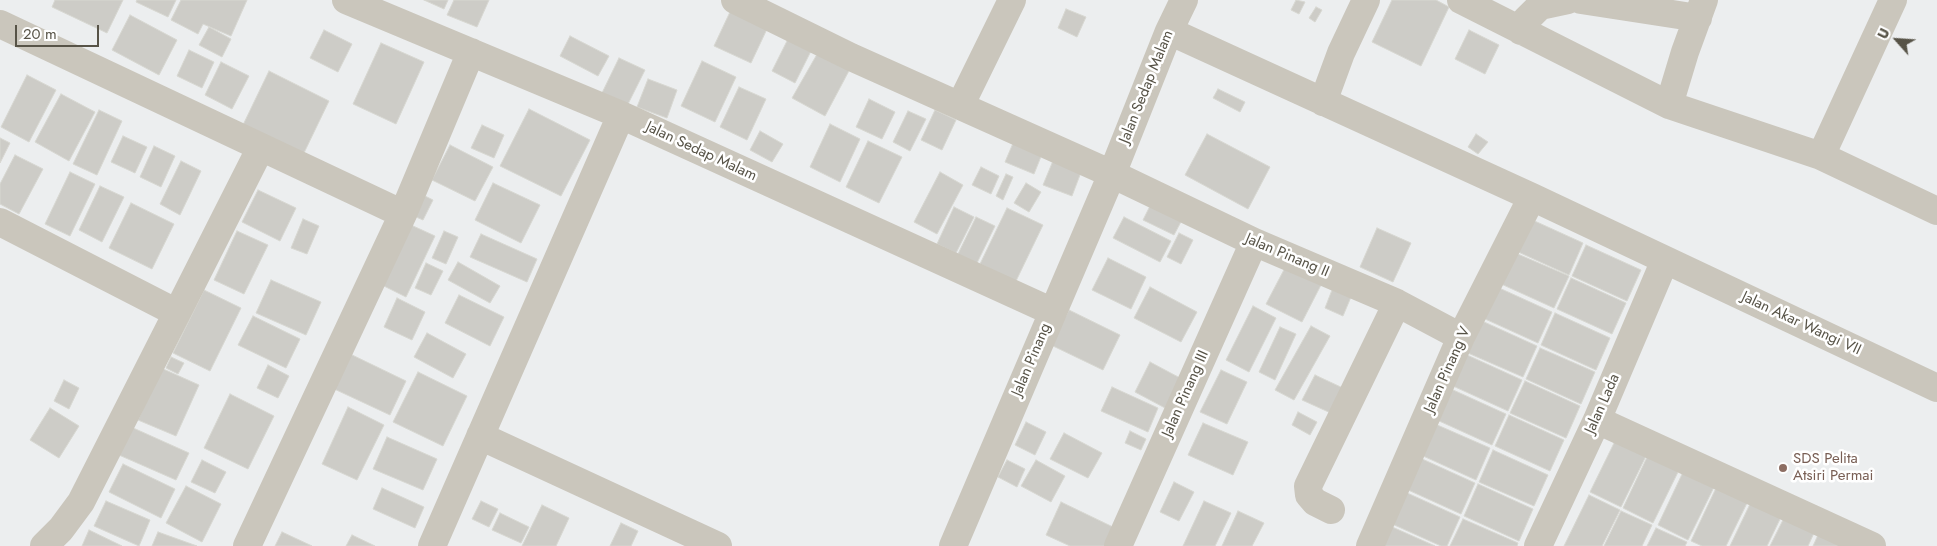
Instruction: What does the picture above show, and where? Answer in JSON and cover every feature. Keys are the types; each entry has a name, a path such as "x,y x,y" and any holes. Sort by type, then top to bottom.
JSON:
{"street":[{"name":"Jalan Sedap Malam","path":"346,0 621,115 1053,312"},
{"name":"Jalan Pinang II","path":"734,0 851,57 1112,174 1254,242 1397,303 1462,336"},
{"path":"960,106 1012,0"},
{"name":"Jalan Sedap Malam","path":"1112,174 1169,31 1184,0"},
{"path":"1323,102 1341,53 1366,0"},
{"path":"1461,0 1669,105 1821,156 1937,210"},
{"path":"1521,31 1526,20 1540,6 1568,0"},
{"path":"1581,0 1701,9 1669,105"},
{"path":"1821,156 1893,0"},
{"path":"0,24 403,214"},
{"name":"Jalan Akar Wangi VII","path":"1169,31 1532,197 1937,388"},
{"path":"246,546 403,214 471,52"},
{"path":"432,546 621,115"},
{"path":"44,546 61,529 81,502 261,147"},
{"name":"Jalan Pinang","path":"953,546 1112,174"},
{"name":"Jalan Pinang V","path":"1370,546 1462,336 1532,197"},
{"path":"0,222 177,313"},
{"name":"Jalan Pinang III","path":"1118,546 1254,242"},
{"name":"Jalan Lada","path":"1538,546 1597,420 1665,260"},
{"path":"1331,510 1315,502 1309,495 1308,486 1397,303"},
{"path":"1597,420 1872,546"},
{"path":"480,436 718,546"}],"building":[{"path":"55,0 123,0 107,33 52,7"},
{"path":"137,0 176,0 168,17 136,2"},
{"path":"181,0 247,0 231,36 203,24 198,34 171,20"},
{"path":"424,0 448,0 444,9"},
{"path":"454,0 489,0 477,27 447,15"},
{"path":"1296,0 1305,2 1299,14 1291,10"},
{"path":"1392,0 1436,0 1449,7 1421,66 1372,42"},
{"path":"1316,7 1322,10 1315,22 1309,18"},
{"path":"1066,9 1086,17 1077,37 1058,28"},
{"path":"730,12 767,29 751,63 714,46"},
{"path":"130,15 177,40 159,75 112,50"},
{"path":"209,27 231,39 222,57 199,45"},
{"path":"324,30 352,44 338,72 310,58"},
{"path":"1469,30 1499,45 1485,74 1455,59"},
{"path":"570,36 609,56 598,76 560,56"},
{"path":"789,37 812,49 795,83 772,71"},
{"path":"381,43 424,62 396,124 353,104"},
{"path":"820,49 851,67 825,116 792,98"},
{"path":"189,50 214,62 202,88 177,76"},
{"path":"619,58 645,70 626,108 601,95"},
{"path":"702,61 736,77 715,122 681,106"},
{"path":"221,62 249,76 232,109 205,95"},
{"path":"269,71 329,101 302,157 242,127"},
{"path":"27,75 56,90 29,142 1,127"},
{"path":"648,79 677,90 667,118 637,107"},
{"path":"739,87 766,99 747,140 720,127"},
{"path":"1218,89 1245,102 1240,112 1213,98"},
{"path":"61,94 95,112 69,161 35,142"},
{"path":"869,99 895,112 882,139 856,127"},
{"path":"529,109 590,140 561,196 500,166"},
{"path":"99,110 122,121 97,175 73,164"},
{"path":"935,110 956,120 942,150 921,140"},
{"path":"908,111 926,119 910,151 893,142"},
{"path":"830,124 860,139 840,182 810,167"},
{"path":"482,125 504,135 494,158 471,148"},
{"path":"760,131 783,144 772,162 750,150"},
{"path":"1207,134 1270,167 1248,209 1185,175"},
{"path":"1476,134 1488,142 1478,154 1468,147"},
{"path":"123,136 147,147 135,173 111,162"},
{"path":"0,138 10,143 0,163"},
{"path":"868,141 902,157 879,203 846,187"},
{"path":"1014,141 1042,154 1034,174 1005,162"},
{"path":"450,145 493,167 475,201 432,180"},
{"path":"154,146 175,156 161,187 140,177"},
{"path":"15,155 43,169 19,214 0,204 0,184"},
{"path":"1055,156 1083,167 1072,196 1043,185"},
{"path":"181,161 201,171 180,215 160,204"},
{"path":"981,167 999,176 991,194 972,185"},
{"path":"70,172 95,184 70,236 45,224"},
{"path":"940,172 963,185 937,234 914,222"},
{"path":"1006,174 1013,177 1003,200 996,196"},
{"path":"493,183 540,205 521,243 475,220"},
{"path":"1026,183 1041,192 1029,212 1014,203"},
{"path":"100,186 124,197 102,242 79,230"},
{"path":"258,190 296,208 280,241 242,222"},
{"path":"417,192 433,200 423,220 407,213"},
{"path":"1153,200 1184,216 1174,235 1143,220"},
{"path":"131,203 174,224 152,269 109,248"},
{"path":"954,207 974,217 956,253 937,244"},
{"path":"1007,208 1043,225 1016,281 980,264"},
{"path":"976,217 995,226 976,265 957,256"},
{"path":"1124,217 1171,241 1160,262 1113,238"},
{"path":"1528,218 1583,243 1569,275 1514,250"},
{"path":"303,219 319,226 307,254 291,248"},
{"path":"411,225 435,236 406,297 382,285"},
{"path":"1377,228 1411,243 1393,282 1360,267"},
{"path":"237,231 268,245 244,294 214,280"},
{"path":"444,231 458,237 446,264 432,258"},
{"path":"1179,233 1193,240 1181,264 1167,257"},
{"path":"481,234 537,259 527,282 470,257"},
{"path":"1586,245 1641,270 1627,301 1572,276"},
{"path":"1513,252 1569,276 1554,308 1499,283"},
{"path":"1108,258 1146,277 1131,309 1092,290"},
{"path":"458,262 500,286 490,303 448,280"},
{"path":"426,263 443,271 431,295 415,288"},
{"path":"1287,264 1322,283 1302,322 1266,304"},
{"path":"1571,278 1626,303 1612,334 1557,309"},
{"path":"271,280 321,302 306,335 256,313"},
{"path":"1150,287 1197,312 1181,342 1134,318"},
{"path":"1497,287 1552,312 1538,343 1483,318"},
{"path":"204,290 241,308 210,371 173,353"},
{"path":"1332,290 1351,297 1343,316 1325,308"},
{"path":"459,295 504,317 490,346 445,323"},
{"path":"397,298 425,312 412,340 384,327"},
{"path":"1253,306 1276,318 1249,372 1226,360"},
{"path":"1069,310 1120,335 1103,370 1051,345"},
{"path":"1555,313 1610,338 1596,370 1541,345"},
{"path":"253,316 300,339 286,368 238,345"},
{"path":"1482,321 1537,346 1523,377 1468,353"},
{"path":"1311,326 1330,336 1294,400 1275,390"},
{"path":"1280,327 1296,334 1275,380 1259,372"},
{"path":"427,333 466,354 453,378 414,357"},
{"path":"1540,348 1595,372 1581,404 1526,379"},
{"path":"346,352 406,381 390,415 330,387"},
{"path":"1467,355 1522,380 1508,411 1453,386"},
{"path":"171,357 184,363 178,374 166,368"},
{"path":"1150,362 1182,379 1167,409 1135,392"},
{"path":"268,365 289,376 278,398 257,388"},
{"path":"161,368 199,385 176,436 138,420"},
{"path":"1221,370 1247,382 1227,424 1200,412"},
{"path":"418,372 467,396 443,446 393,422"},
{"path":"1315,375 1345,389 1333,414 1302,400"},
{"path":"64,380 79,388 69,409 54,401"},
{"path":"1525,381 1580,406 1566,438 1510,413"},
{"path":"1112,387 1158,408 1148,432 1101,411"},
{"path":"1451,389 1506,414 1492,445 1437,420"},
{"path":"230,394 274,416 248,469 204,448"},
{"path":"348,407 384,425 357,480 322,464"},
{"path":"50,408 79,426 59,458 30,440"},
{"path":"1298,412 1317,422 1310,435 1292,425"},
{"path":"1509,415 1564,440 1550,471 1495,446"},
{"path":"1026,422 1046,432 1035,455 1015,445"},
{"path":"1203,423 1248,442 1233,475 1188,455"},
{"path":"1435,424 1490,448 1476,480 1421,455"},
{"path":"131,427 189,453 176,480 119,455"},
{"path":"1130,431 1146,439 1141,450 1125,443"},
{"path":"1064,433 1102,453 1088,478 1050,459"},
{"path":"387,437 437,459 423,490 373,469"},
{"path":"1617,437 1648,452 1621,507 1590,492"},
{"path":"1493,450 1548,475 1534,506 1479,482"},
{"path":"1649,453 1680,468 1653,523 1623,508"},
{"path":"1420,458 1475,483 1461,514 1406,489"},
{"path":"202,460 226,472 215,493 191,482"},
{"path":"1007,460 1025,469 1017,487 998,477"},
{"path":"1036,460 1065,476 1051,502 1021,486"},
{"path":"123,464 175,489 161,518 109,492"},
{"path":"1684,470 1715,485 1688,540 1658,525"},
{"path":"1174,482 1194,492 1179,521 1160,512"},
{"path":"1478,484 1533,509 1519,541 1464,516"},
{"path":"186,486 221,504 202,542 166,523"},
{"path":"1717,486 1748,501 1726,546 1702,546 1691,541"},
{"path":"382,488 424,507 415,528 373,509"},
{"path":"1405,492 1460,517 1447,546 1441,546 1390,523"},
{"path":"1589,495 1620,510 1602,546 1564,546"},
{"path":"106,501 150,520 139,546 94,526"},
{"path":"481,501 498,509 489,527 472,519"},
{"path":"1204,501 1231,513 1215,546 1183,546"},
{"path":"1061,502 1115,528 1106,546 1070,546 1046,535"},
{"path":"1751,502 1781,517 1767,546 1730,546"},
{"path":"542,505 569,518 556,546 522,546"},
{"path":"1238,511 1264,523 1252,546 1222,546"},
{"path":"1621,511 1652,525 1642,546 1604,546"},
{"path":"500,513 529,527 521,543 492,530"},
{"path":"1784,518 1814,533 1808,546 1770,546"},
{"path":"1463,519 1518,543 1517,546 1450,546"},
{"path":"621,523 638,531 631,546 610,546"},
{"path":"1390,526 1435,546 1381,546"},
{"path":"1656,528 1687,542 1685,546 1647,546"},
{"path":"89,530 122,546 82,546"},
{"path":"158,532 197,546 152,546"},
{"path":"282,532 312,546 275,546"},
{"path":"352,535 375,546 346,546"},
{"path":"1818,535 1841,546 1813,546"}],"place":[{"name":"SDS Pelita Atsiri Permai","path":"1783,468"}]}
